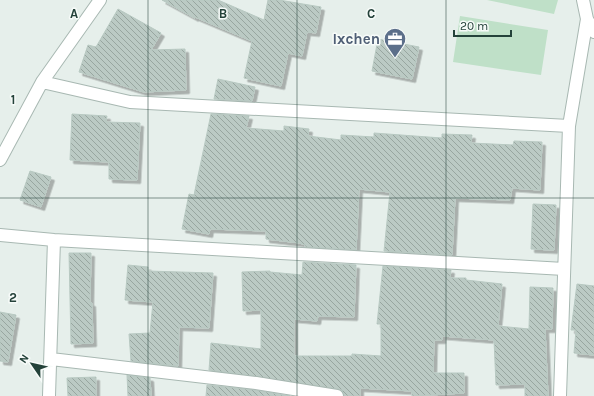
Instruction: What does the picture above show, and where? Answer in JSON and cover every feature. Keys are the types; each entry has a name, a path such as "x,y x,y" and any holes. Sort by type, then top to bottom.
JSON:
{"street":[{"path":"0,160 42,82 100,0"},
{"path":"583,0 587,19 594,32"},
{"path":"560,396 569,126 587,19"},
{"path":"42,82 130,102 569,126"},
{"path":"0,235 54,240 564,269"},
{"path":"49,396 52,359 54,240"},
{"path":"52,359 256,383 337,396"}],"green space":[{"path":"487,0 558,0 554,14"},
{"path":"460,16 548,30 541,75 453,62"}],"building":[{"path":"162,0 218,0 264,20 268,0 279,0 321,7 316,33 307,32 302,56 288,53 281,86 244,78 252,41 195,18"},
{"path":"118,9 161,33 151,50 185,49 186,90 144,92 79,72 88,45 96,47"},
{"name":"Ixchen","path":"378,39 419,47 412,79 372,71"},
{"path":"218,79 255,87 252,101 214,99"},
{"path":"72,114 107,116 106,122 140,123 137,180 109,179 109,162 70,160"},
{"path":"211,114 249,116 246,128 284,131 284,126 309,129 308,136 341,140 341,135 374,137 374,133 442,138 442,134 472,135 471,143 513,145 514,141 542,142 540,190 512,188 510,200 455,198 452,255 384,251 390,192 359,189 356,250 305,247 305,245 300,243 266,239 266,231 210,229 209,234 182,229 189,194 194,195"},
{"path":"30,171 51,177 41,207 20,200"},
{"path":"533,204 556,205 554,250 531,249"},
{"path":"69,253 91,253 90,303 92,303 93,343 71,344"},
{"path":"303,262 356,265 354,317 318,316 317,321 294,319 294,356 352,356 352,354 381,356 381,324 377,324 383,266 451,270 450,278 466,278 466,280 502,284 498,326 529,329 530,287 553,288 552,329 545,329 548,396 525,396 525,384 496,385 494,340 442,336 442,340 434,340 433,373 464,373 464,393 412,396 412,391 360,388 360,396 344,396 342,390 338,389 209,370 211,343 261,349 261,310 243,311 242,272 270,271 302,275"},
{"path":"128,265 148,267 148,271 213,273 209,328 179,327 178,366 131,361 129,334 150,333 153,302 125,300"},
{"path":"577,284 594,286 594,355 574,353 576,330 571,330"},
{"path":"0,312 16,315 8,362 0,361"},
{"path":"127,375 150,378 151,396 128,396"},
{"path":"96,377 96,396 68,396 67,378"},
{"path":"207,385 255,390 290,396 206,396"}],"place":[{"name":"Ixchen","path":"395,58"}]}
